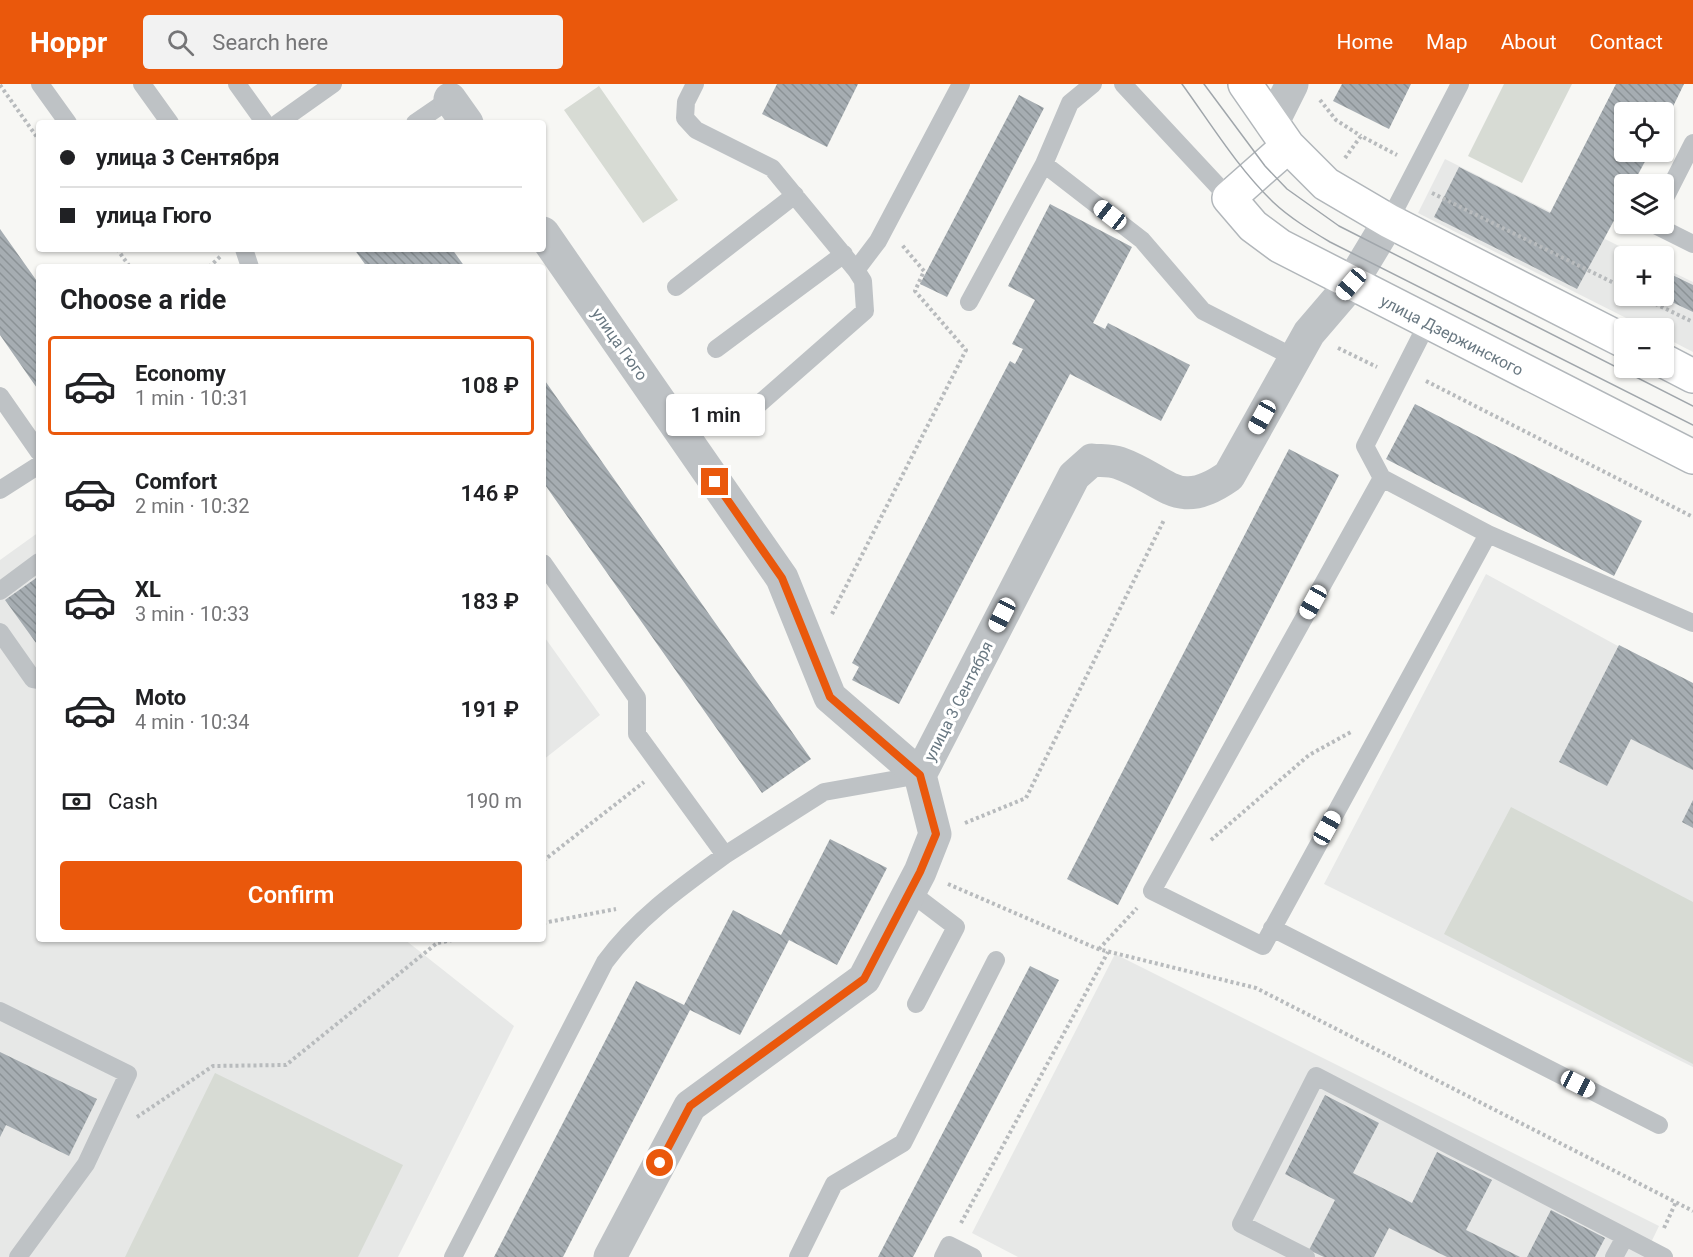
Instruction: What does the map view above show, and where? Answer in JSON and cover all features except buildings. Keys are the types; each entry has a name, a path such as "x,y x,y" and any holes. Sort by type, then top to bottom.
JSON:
{"main road":[{"path":"1245,84 1280,135 1326,184 1389,220 1614,336"},
{"path":"1229,198 1280,135"},
{"name":"улица Дзержинского","path":"1229,198 1253,226 1280,246 1693,457"},
{"path":"1674,366 1693,376"}],"street":[{"path":"1280,135 1303,88"},
{"path":"1178,493 1208,491 1229,476 1302,346 1351,284 1389,220"},
{"name":"улица Гюго","path":"546,237 782,578 830,697 920,775"},
{"name":"улица 3 Сентября","path":"936,834 920,775 1074,476 1092,459 1118,463 1178,493"},
{"path":"610,1257 690,1106 864,979 915,882 936,834"}],"lane":[{"path":"40,84 66,120"},
{"path":"142,84 168,120"},
{"path":"237,84 263,120"},
{"path":"282,120 333,84"},
{"path":"695,84 686,102 685,118 696,130 772,168 844,254 863,281 865,311 759,404"},
{"path":"856,270 878,241 961,84"},
{"path":"969,302 1044,164 1070,104 1093,84"},
{"path":"1123,84 1229,198"},
{"path":"1389,220 1460,84"},
{"path":"421,120 456,102"},
{"path":"1674,180 1693,143"},
{"path":"1044,164 1142,240 1203,311 1302,346"},
{"path":"676,287 795,195"},
{"path":"1673,234 1693,244"},
{"path":"716,349 844,254"},
{"path":"1428,322 1365,446 1382,478 1488,534 1693,623"},
{"path":"0,396 36,448"},
{"path":"0,490 36,467"},
{"path":"1382,478 1152,891 1263,946 1488,534"},
{"path":"0,591 36,564"},
{"path":"546,567 637,698 637,734 725,855"},
{"path":"0,632 33,679 36,680"},
{"path":"453,1257 605,962 622,939 664,900 725,855 824,792 920,775"},
{"path":"915,882 956,927 916,1004"},
{"path":"1272,928 1659,1125"},
{"path":"798,1257 834,1184 903,1143 996,960"},
{"path":"0,1011 128,1074 86,1164 18,1257"},
{"path":"1306,1257 1241,1224 1316,1076 1664,1257"},
{"path":"1614,1257 1625,1237"},
{"path":"946,1251 973,1257"}],"path":[{"path":"0,85 36,136"},
{"path":"1303,88 1336,120 1361,136"},
{"path":"1410,182 1614,283"},
{"path":"812,652 966,350 915,291 924,271"},
{"path":"1660,306 1693,322"},
{"path":"1302,346 1379,368 1403,369 1693,517"},
{"path":"936,834 1026,798 1178,493"},
{"path":"1205,846 1309,755 1394,708"},
{"path":"546,859 663,768"},
{"path":"915,882 1098,949 1256,988 1693,1211"},
{"path":"1098,949 1152,891"},
{"path":"546,922 664,900"},
{"path":"134,1119 213,1066 286,1065 437,943 442,942"},
{"path":"946,1251 1108,952"}],"shaded area":[{"path":"1504,84 1572,84 1522,183 1468,156"},
{"path":"599,86 678,200 643,223 564,110"},
{"path":"1445,159 1619,246 1614,246 1614,306 1674,306 1674,273 1693,282 1693,352 1674,342 1674,318 1626,318 1418,213"},
{"path":"36,534 36,942 408,942 514,1026 398,1257 0,1257 0,560"},
{"path":"1486,574 1693,687 1693,1067 1324,884"},
{"path":"546,639 600,715 546,758"},
{"path":"1511,807 1693,902 1693,1064 1444,934"},
{"path":"1115,954 1659,1226 1644,1257 1018,1257 972,1233"},
{"path":"215,1073 403,1165 358,1257 125,1257"}],"tram line":[{"path":"1182,84 1225,145 1260,189 1300,224 1330,242 1693,425"},
{"path":"1204,84 1265,166 1287,189 1339,226 1693,406"}],"route":[{"path":"660,1163 690,1106 864,979 920,872 936,834 920,775 830,697 782,578 715,482"}]}
